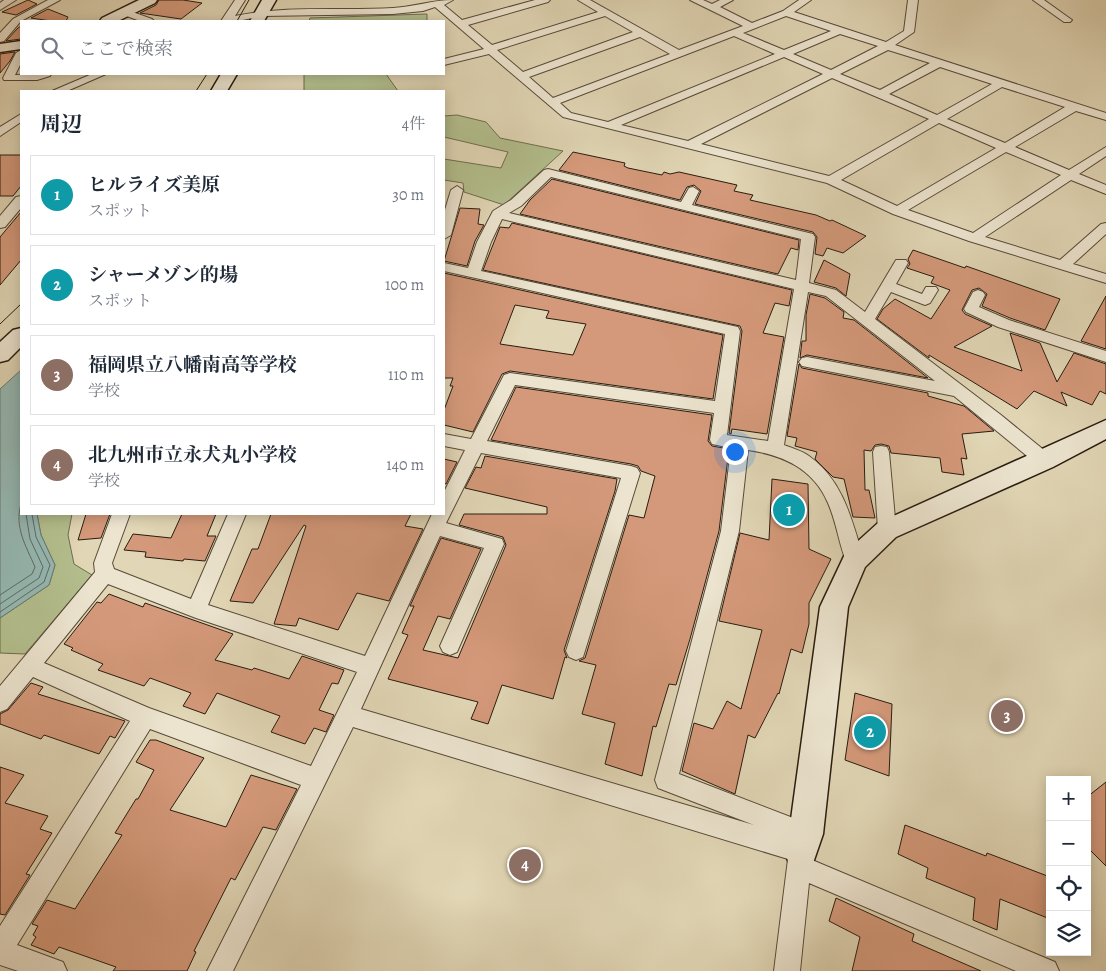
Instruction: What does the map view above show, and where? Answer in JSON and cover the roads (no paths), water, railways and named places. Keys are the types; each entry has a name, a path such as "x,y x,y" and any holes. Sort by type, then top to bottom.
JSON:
{"street":[{"path":"0,7 11,0"},
{"path":"0,39 16,21 55,0"},
{"path":"110,20 150,0"},
{"path":"228,20 240,0"},
{"path":"260,17 269,0"},
{"path":"358,11 363,0"},
{"path":"235,20 358,11 393,12 423,8 449,0"},
{"path":"462,24 545,0"},
{"path":"583,0 678,54"},
{"path":"695,0 751,26"},
{"path":"712,7 728,0"},
{"path":"552,102 786,13 806,0"},
{"path":"690,145 887,46 909,32 913,0"},
{"path":"1038,0 1067,20"},
{"path":"436,3 567,115 831,180 898,211 974,238 1106,279"},
{"path":"127,13 146,20"},
{"path":"445,62 491,50 606,13"},
{"path":"786,13 1106,117"},
{"path":"0,19 16,21"},
{"path":"610,125 839,31"},
{"path":"522,76 642,33"},
{"path":"735,33 1106,190"},
{"path":"0,48 20,45"},
{"path":"20,55 8,78 43,75"},
{"path":"880,94 939,63"},
{"path":"61,90 98,75"},
{"path":"220,90 228,75"},
{"path":"831,180 1001,83"},
{"path":"898,211 1074,107"},
{"path":"0,132 20,118"},
{"path":"974,238 1106,151"},
{"path":"473,274 484,242 498,214 516,203 548,173 808,237 802,286 775,448"},
{"path":"445,232 457,190"},
{"path":"684,207 694,191"},
{"path":"0,223 20,201"},
{"path":"498,214 831,293 960,391 1044,460"},
{"path":"1062,266 1106,227"},
{"path":"867,320 901,263"},
{"path":"445,267 733,331 718,440 775,448 802,460 826,484 836,502 855,560"},
{"path":"888,286 925,300 931,290"},
{"path":"978,295 971,309 994,321 1080,346 1106,357"},
{"path":"0,355 20,336"},
{"path":"808,362 960,391"},
{"path":"445,507 510,379 722,408"},
{"path":"787,971 834,607 855,560 888,530 1044,460 1106,429"},
{"path":"445,440 631,473 576,651"},
{"path":"740,443 730,531 666,780 802,851 1046,971"},
{"path":"881,452 888,530"},
{"path":"105,574 103,563 120,515"},
{"path":"196,610 236,515"},
{"path":"220,971 348,715 438,520 495,544 450,646"},
{"path":"105,574 196,610 370,667"},
{"path":"0,702 105,574"},
{"path":"28,666 145,717 315,779"},
{"path":"348,715 802,851"},
{"path":"54,971 0,950 145,717"}],"water":[{"path":"20,371 20,515 37,515 41,535 55,565 49,585 0,618 0,389"}],"tram line":[{"path":"238,20 249,0"},
{"path":"197,90 206,75"},
{"path":"0,324 20,305"}],"place":[{"name":"ヒルライズ美原","path":"789,510"},
{"name":"福岡県立八幡南高等学校","path":"1007,716"},
{"name":"シャーメゾン的場","path":"870,732"},
{"name":"北九州市立永犬丸小学校","path":"525,865"}]}
